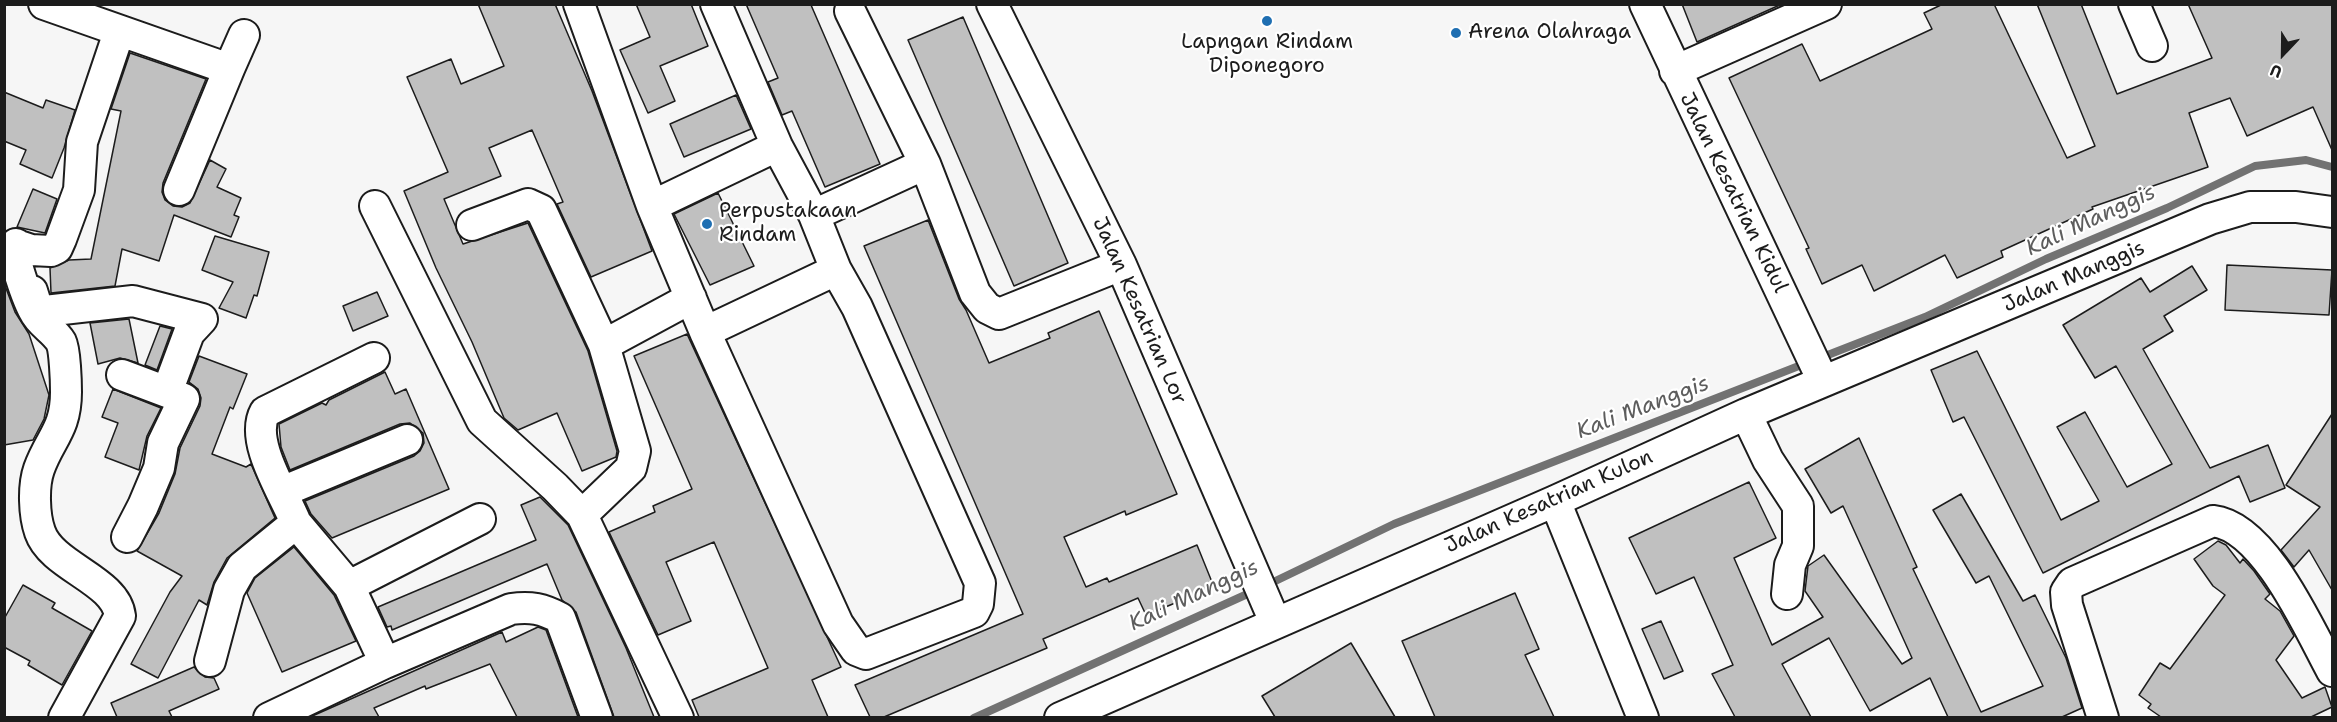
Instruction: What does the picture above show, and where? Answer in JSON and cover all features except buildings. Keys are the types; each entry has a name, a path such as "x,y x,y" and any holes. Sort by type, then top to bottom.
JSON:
{"street":[{"path":"44,4 118,32 148,39 230,69"},
{"path":"579,4 652,206 705,332 838,624 856,650 866,654 974,612 978,604 980,583 857,307 836,270 814,215 777,146 716,4"},
{"name":"Jalan Kesatrian Lor","path":"992,4 1121,265 1275,622"},
{"name":"Jalan Kesatrian Kidul","path":"1645,4 1675,72 1823,381"},
{"path":"1675,72 1784,13 1826,4"},
{"path":"2134,4 2152,46"},
{"path":"850,11 925,164 975,293 987,308 999,314 1121,265"},
{"path":"13,243 44,252 57,248 62,239 79,190 82,142 118,32"},
{"path":"179,190 244,35"},
{"path":"652,206 777,146"},
{"path":"814,215 925,164"},
{"path":"472,225 528,204 541,210 604,345 635,451 631,468 582,515"},
{"path":"375,206 482,421 555,487 582,515 678,717"},
{"name":"Jalan Manggis","path":"1823,381 2210,219 2250,207 2296,207 2332,212"},
{"path":"13,243 38,308 51,312 133,301 202,319 189,333 167,392"},
{"path":"13,243 12,250 33,311 61,343 66,390 64,420 39,469 35,490 40,532 46,543 57,554 99,586 119,607 120,616 64,717"},
{"path":"705,332 836,270"},
{"path":"604,345 691,298"},
{"path":"66,309 77,371"},
{"path":"374,358 265,412 260,421 262,445 296,523 349,586 385,663"},
{"path":"122,375 184,399 164,443 159,468 127,537"},
{"name":"Jalan Kesatrian Kulon","path":"1073,715 1275,622 1555,501 1823,381"},
{"path":"1746,414 1768,460 1798,506 1798,546 1790,565 1787,594"},
{"path":"284,491 407,440"},
{"path":"1555,501 1643,717"},
{"path":"349,586 480,519"},
{"path":"2103,717 2067,605 2066,592 2072,583 2213,520 2224,522 2246,536 2277,573 2332,671"},
{"path":"210,661 229,590 242,567 296,523"},
{"path":"268,717 385,663 511,609 541,608 560,618 597,717"}],"waterway":[{"name":"Kali Manggis","path":"1820,358 1925,317 2046,259 2167,208 2255,166 2306,160 2332,167"},
{"name":"Kali Manggis","path":"1265,586 1394,524 1809,362"},
{"name":"Kali Manggis","path":"974,718 1254,591"}],"place":[{"name":"Lapngan Rindam Diponegoro","path":"1267,21"},
{"name":"Arena Olahraga","path":"1456,33"},
{"name":"Perpustakaan Rindam","path":"707,224"}]}
